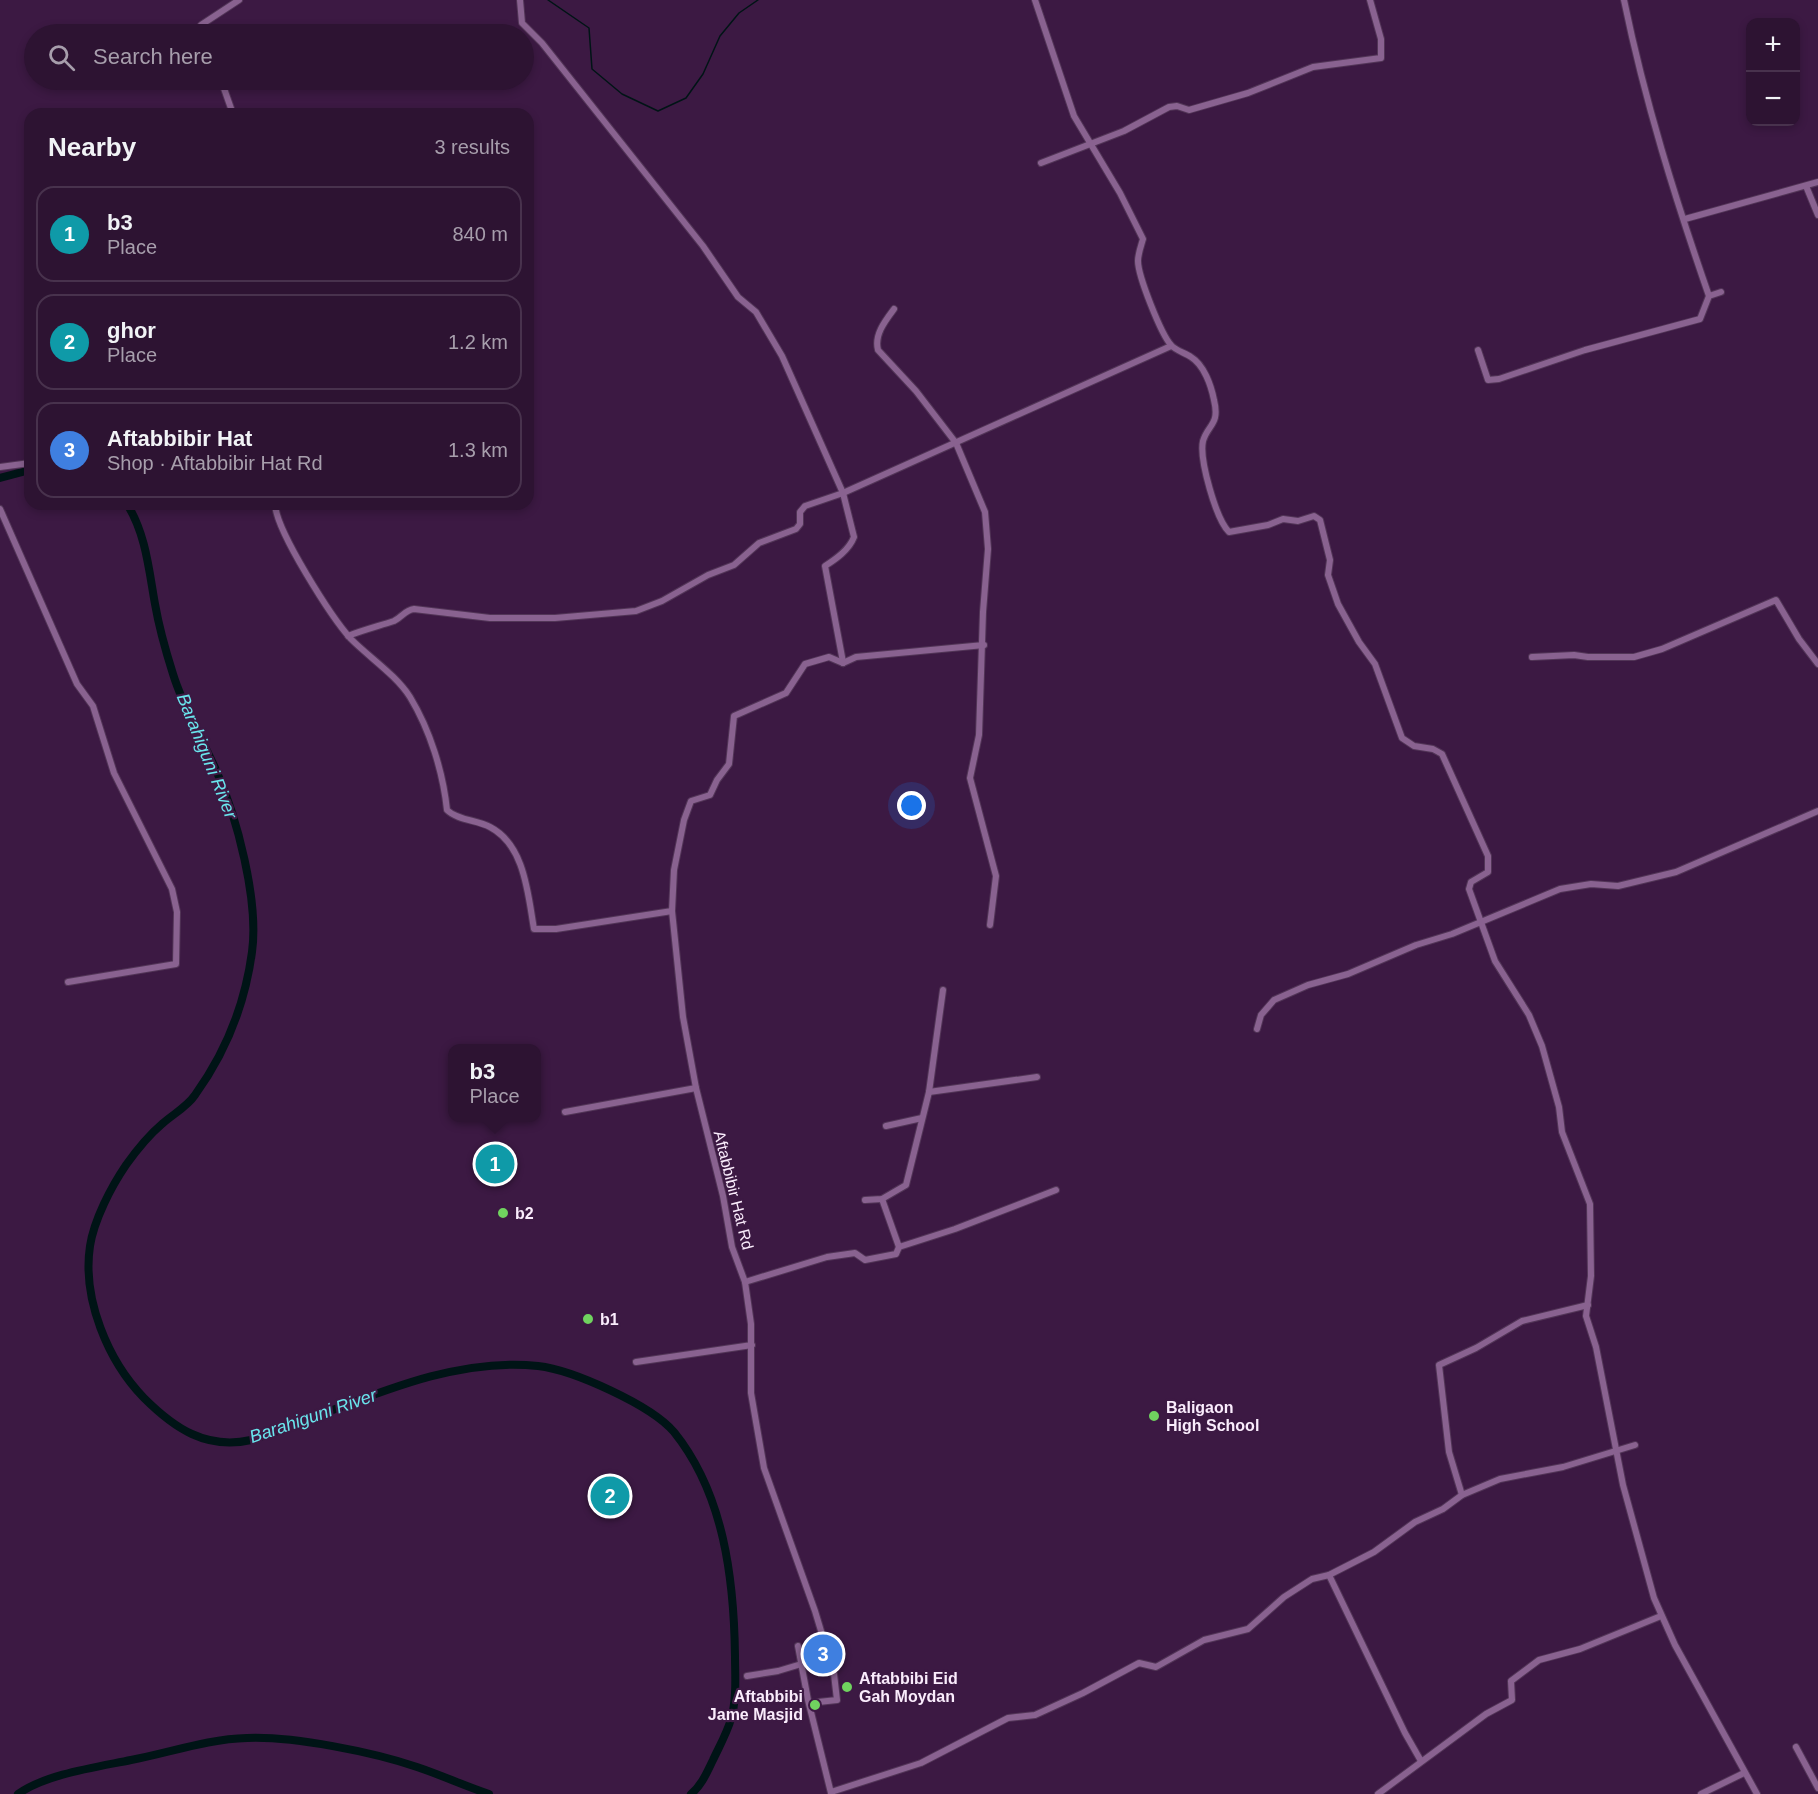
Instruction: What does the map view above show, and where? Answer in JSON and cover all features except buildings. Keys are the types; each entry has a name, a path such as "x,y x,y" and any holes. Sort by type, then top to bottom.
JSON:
{"street":[{"path":"203,24 239,0"},
{"path":"520,0 524,24"},
{"path":"1035,0 1074,116 1088,144 1120,193 1143,239 1137,260 1140,279 1171,346 1194,358 1203,370 1215,401 1216,422 1203,445 1212,500 1226,529 1235,531 1283,519 1298,521 1314,516 1320,520 1330,560 1328,575 1338,604 1359,642 1375,664 1402,738 1414,746 1433,749 1442,754 1488,856 1488,872 1471,882 1469,889 1479,922 1495,961 1529,1015 1542,1046 1559,1107 1562,1132 1590,1204 1591,1258 1586,1316 1596,1347 1623,1485 1661,1616 1757,1794"},
{"path":"1041,163 1124,131 1169,108 1177,106 1189,110 1248,93 1313,67 1381,58 1381,39 1370,0"},
{"path":"1478,350 1488,380 1499,379 1585,350 1700,319 1709,296 1685,219 1671,185 1641,84 1624,0"},
{"path":"534,35 703,246 738,297 756,312 782,356 843,493 854,537 852,544 838,559 825,566 843,663 856,657 984,645"},
{"path":"225,90 231,108"},
{"path":"1685,219 1818,182"},
{"path":"1806,186 1818,215"},
{"path":"1709,296 1721,292"},
{"path":"894,309 885,320 876,342 878,350 916,391 956,442 976,486 987,524 979,735 970,778 996,876 990,925"},
{"path":"348,636 378,624 393,621 406,611 414,609 490,618 555,618 636,611 734,565 750,554 754,545 799,526 800,512 805,506 843,493 1171,346"},
{"path":"0,467 24,464"},
{"path":"0,509 77,684 93,706 114,773 167,875 176,900 176,964 68,982"},
{"path":"276,510 283,531 348,636 401,685 410,697 426,731 445,787 447,810 490,827 507,841 522,867 534,930 556,929 672,911"},
{"path":"1532,657 1574,655 1634,657 1662,649 1776,600 1799,639 1818,664"},
{"name":"Aftabbibir Hat Rd","path":"809,1703 837,1700 834,1674 815,1611 764,1468 752,1393 752,1345 745,1282 732,1247 723,1196 696,1088 683,1017 672,911 674,870 689,804 691,801 710,795 717,780 727,770 734,716 788,691 805,664 829,657 843,663"},
{"path":"1257,1029 1261,1015 1274,1000 1308,985 1347,974 1560,889 1591,884 1618,886 1676,872 1818,811"},
{"path":"865,1200 882,1199 906,1185 928,1092 943,990"},
{"path":"928,1092 1037,1077"},
{"path":"565,1112 696,1088"},
{"path":"886,1126 922,1118"},
{"path":"898,1247 955,1229 1056,1190"},
{"path":"745,1282 827,1257 855,1253 865,1260 896,1254 898,1247 882,1199"},
{"path":"1462,1495 1449,1452 1439,1365 1476,1348 1522,1321 1587,1305"},
{"path":"636,1362 752,1345"},
{"path":"798,1646 831,1793 921,1763 1008,1718 1035,1715 1083,1694 1139,1663 1156,1667 1204,1640 1248,1629 1284,1597 1312,1579 1329,1575 1374,1552 1415,1522 1443,1509 1462,1495 1500,1479 1563,1467 1635,1445"},
{"path":"1329,1575 1405,1733 1422,1761"},
{"path":"1378,1794 1486,1714 1512,1700 1511,1681 1535,1662 1580,1648 1661,1616"},
{"path":"747,1677 828,1656"},
{"path":"1796,1747 1818,1788"},
{"path":"1701,1794 1744,1773"}],"waterway":[{"path":"548,0 589,28 592,69 622,94 658,111 686,98 703,74 720,36 739,13 758,0"},
{"name":"Barahiguni River","path":"0,478 24,472"},
{"name":"Barahiguni River","path":"130,510 143,540 161,630 177,686 216,770 231,811 249,884 253,931 249,971 239,1009 216,1062 192,1099 157,1128 130,1160 109,1193 95,1225 90,1246 90,1287 100,1328 119,1366 155,1409 192,1434 220,1442 251,1440 355,1401 428,1377 465,1369 501,1365 538,1366 571,1374 611,1390 663,1422 674,1432 691,1456 704,1482 723,1538 732,1597 735,1679 733,1711 725,1735 706,1774 691,1794"},
{"name":"Barahiguni River","path":"18,1794 43,1781 72,1772 203,1744 247,1738 309,1742 378,1756 417,1767 489,1794"}],"place":[{"name":"b3","path":"495,1164"},
{"name":"b2","path":"503,1213"},
{"name":"b1","path":"588,1319"},
{"name":"Baligaon High School","path":"1154,1416"},
{"name":"ghor","path":"610,1496"},
{"name":"Aftabbibir Hat","path":"823,1654"},
{"name":"Aftabbibi Eid Gah Moydan","path":"847,1687"},
{"name":"Aftabbibi Jame Masjid","path":"815,1705"}]}
